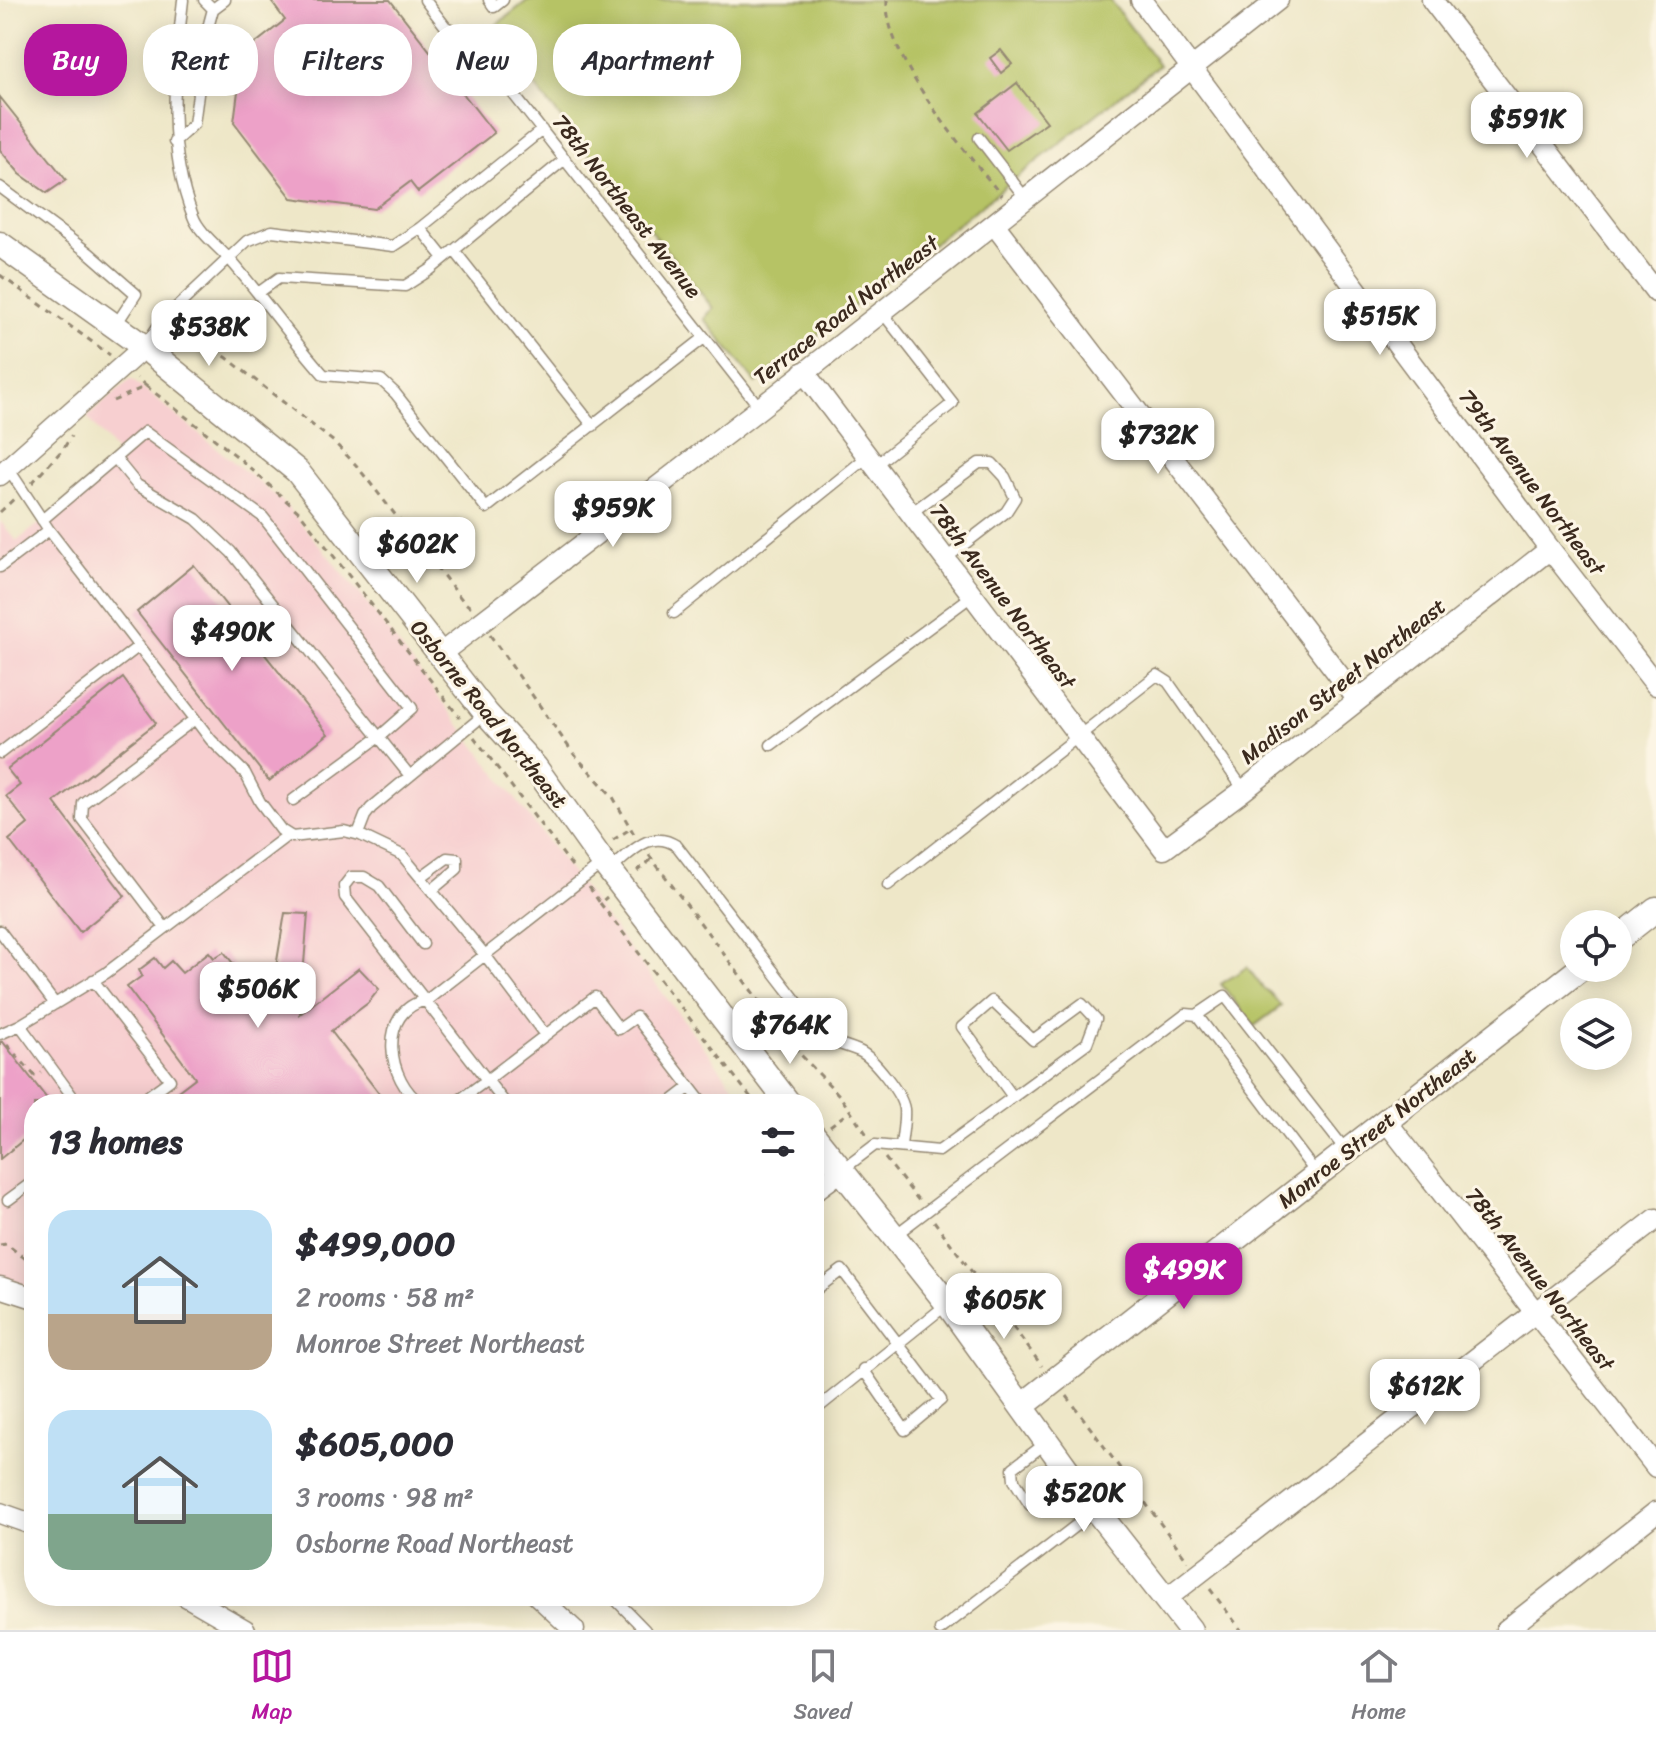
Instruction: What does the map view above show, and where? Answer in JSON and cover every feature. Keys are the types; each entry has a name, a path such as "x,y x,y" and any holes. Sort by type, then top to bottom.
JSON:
{"street":[{"name":"79th Avenue Northeast","path":"1141,0 1550,549 1656,685"},
{"name":"Terrace Road Northeast","path":"440,654 760,408 1278,0"},
{"path":"1432,0 1656,292"},
{"path":"994,224 1358,700"},
{"name":"Osborne Road Northeast","path":"0,244 144,347 297,471 440,654 477,721 535,767 606,867 781,1094"},
{"path":"4,471 144,347"},
{"name":"78th Avenue Northeast","path":"804,372 1164,849"},
{"name":"Madison Street Northeast","path":"1164,849 1244,790 1550,549"},
{"path":"1632,928 1656,909"},
{"name":"Monroe Street Northeast","path":"1022,1406 1563,982"},
{"name":"78th Avenue Northeast","path":"1386,1121 1656,1467"},
{"path":"824,1149 947,1303 1096,1510 1190,1630"},
{"path":"824,1184 841,1171"},
{"path":"1167,1598 1656,1219"},
{"path":"0,1287 24,1295"},
{"path":"1506,1630 1656,1512"},
{"path":"0,1513 24,1521"},
{"path":"203,1606 245,1630"},
{"path":"549,1606 574,1630"}],"lane":[{"path":"180,24 183,0"},
{"path":"204,0 213,9"},
{"path":"210,24 213,9 225,0"},
{"name":"78th Northeast Avenue","path":"425,0 445,26 474,44 760,408"},
{"path":"489,0 494,7 503,0"},
{"path":"173,96 174,142 194,220 324,375 381,380 395,393 486,508 704,338"},
{"path":"174,142 194,124 198,96"},
{"path":"144,347 161,322 247,241 272,231 393,246 542,130"},
{"path":"979,138 1026,199"},
{"path":"258,293 279,278 405,286 565,159"},
{"path":"0,187 89,253 136,294 115,326"},
{"path":"420,228 444,258"},
{"path":"454,250 593,426"},
{"path":"674,613 871,461 953,403 882,312"},
{"path":"42,520 145,432 263,517 412,708 379,737 293,800"},
{"path":"115,458 137,485 196,519 231,552 410,776"},
{"path":"911,513 979,463 992,463 1005,477 1015,498 1006,512 945,559"},
{"path":"4,471 24,492 49,530 211,740 245,773 260,802 281,830 292,837 344,831 358,834 402,855 485,955 545,1035"},
{"path":"0,567 49,530"},
{"path":"771,745 973,595"},
{"path":"0,753 139,646"},
{"path":"888,885 1157,675 1163,677 1244,790"},
{"path":"165,928 82,819 83,803 195,719"},
{"path":"358,834 371,808 477,721"},
{"path":"1,1037 93,980 288,835"},
{"path":"412,1094 404,1086 392,1055 392,1032 403,1013 414,1003 427,1000 606,867 653,839 665,838 677,846 821,1033 833,1044 861,1052 872,1060 901,1099 904,1111 901,1146"},
{"path":"421,877 447,858 457,859 457,869 432,890"},
{"path":"423,944 379,886 364,877 351,877 344,886 345,897 498,1094"},
{"path":"0,931 55,1004"},
{"path":"93,980 170,1080 151,1094"},
{"path":"894,1236 1186,1014 1197,1015 1225,996 1347,1153"},
{"path":"468,1094 595,997 619,1029 636,1017 695,1094"},
{"path":"841,1171 875,1145 939,1151 1013,1097 1087,1043 1096,1019 1082,1004 1033,1040 992,1001 962,1027 1013,1097"},
{"path":"1197,1015 1317,1176"},
{"path":"20,1025 71,1094"},
{"path":"681,1094 690,1087"},
{"path":"8,1200 24,1188"},
{"path":"824,1284 842,1270 941,1400 905,1430 863,1369"},
{"path":"824,1402 947,1303"},
{"path":"1030,1505 1014,1480 1013,1468 1047,1442"},
{"path":"940,1630 1096,1510"},
{"path":"622,1606 645,1630"}],"path":[{"path":"887,0 886,10 896,39 920,89 1002,196"},
{"path":"0,275 82,332 239,458 300,513 477,721 572,866"},
{"path":"161,322 178,334 226,357 334,442 356,465 481,622 573,753 613,797 641,845 802,1056 839,1095 1241,1630"},
{"path":"110,402 146,386"},
{"path":"0,512 24,492 64,448 72,434"},
{"path":"600,903 748,1094"},
{"path":"1,1037 35,1076 51,1067"},
{"path":"0,1245 6,1244 24,1258"}],"shaded area":[{"path":"131,379 283,502 361,595 739,1094 24,1094 24,1285 0,1277 0,521 17,541 122,459 87,417"}],"green space":[{"path":"528,0 1110,0 1159,65 756,383 704,319 713,308 537,89 537,24 498,24"},
{"path":"1247,967 1281,1006 1254,1026 1221,984"}],"building":[{"path":"270,0 390,0 409,24 280,24 285,20"},
{"path":"412,28 428,49 428,96 465,96 494,133 418,192 410,182 374,209 292,198 234,122 237,96 258,96 258,41 274,29 274,96 412,96"},
{"path":"1001,50 1012,64 1001,73 990,58"},
{"path":"1017,83 1047,122 1007,150 978,113"},
{"path":"0,97 66,180 47,193 20,174 0,150"},
{"path":"194,565 328,734 269,781 137,612"},
{"path":"123,678 156,723 54,802 125,896 80,932 9,840 28,824 6,796 20,785 7,769"},
{"path":"285,913 308,914 300,1014 359,968 379,989 368,1003 331,1031 379,1094 174,1094 195,1078 127,987 142,976 139,970 155,958 163,968 171,961 182,973 209,952 214,958 224,952 269,1009"},
{"path":"0,1042 3,1042 43,1094 24,1094 24,1139 0,1159"}]}
